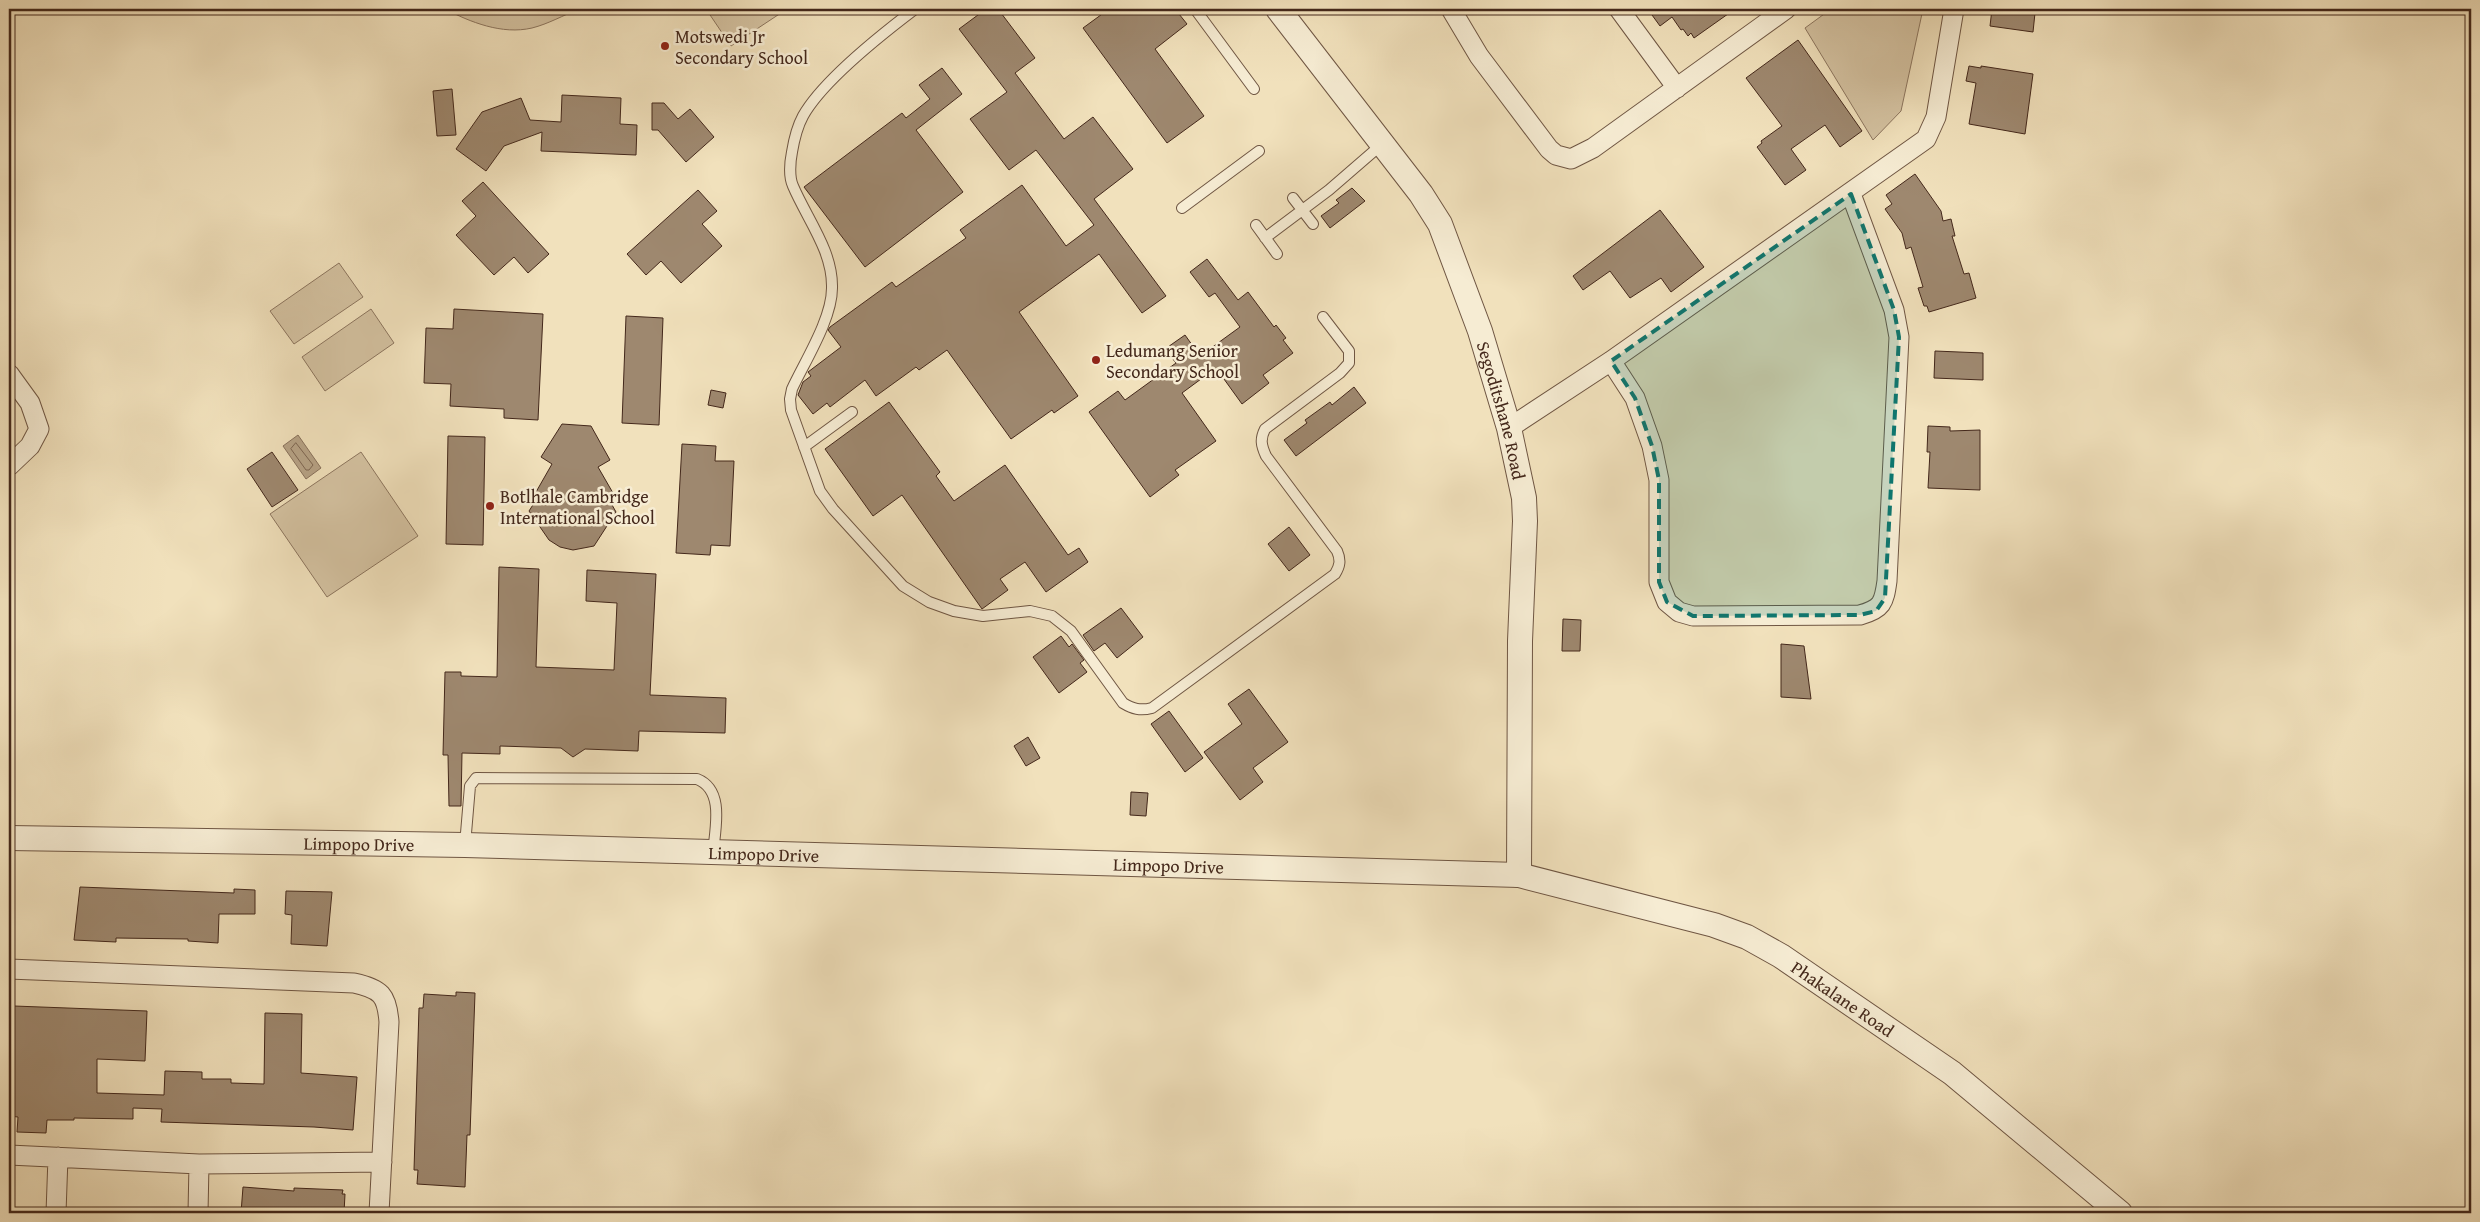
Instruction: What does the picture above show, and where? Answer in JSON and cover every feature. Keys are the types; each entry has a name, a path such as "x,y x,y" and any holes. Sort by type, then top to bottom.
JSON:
{"street":[{"name":"Segoditshane Road","path":"1278,9 1381,145 1421,194 1440,224 1480,331 1509,428 1524,498 1526,521 1520,641 1519,875"},
{"path":"1451,9 1479,56 1549,149 1563,158 1571,159 1593,148 1786,9"},
{"path":"1619,9 1677,88"},
{"path":"1509,428 1611,361 1851,194 1926,139 1936,117 1954,9"},
{"path":"1611,361 1635,398 1652,446 1659,480 1659,582 1667,602 1679,612 1693,616 1860,616 1876,611 1885,598 1888,581 1899,337 1894,310 1851,194"},
{"path":"9,374 30,403 39,429 30,446 9,466"},
{"name":"Limpopo Drive","path":"9,838 465,845 1519,875"},
{"name":"Phakalane Road","path":"1519,875 1714,925 1747,937 1781,956 1952,1073 2120,1213"},
{"path":"9,970 354,983 370,987 381,993 388,1006 389,1022 379,1213"},
{"path":"9,1155 199,1164 382,1162"},
{"path":"56,1213 58,1157"},
{"path":"198,1213 199,1164"}],"lane":[{"path":"915,9 889,28 824,88 803,116 795,135 791,161 791,183 828,259 832,287 829,310 792,390 790,399 804,447 820,491 833,509 903,586 929,602 954,611 983,616 1030,611 1052,616 1071,631 1123,703 1132,709 1144,710 1160,702 1335,574 1338,568 1340,562 1337,550 1266,456 1261,436 1264,429 1340,373 1349,363 1349,351 1323,317"},
{"path":"1195,9 1254,89"},
{"path":"1265,238 1381,145"},
{"path":"1182,208 1259,151"},
{"path":"1293,198 1313,224"},
{"path":"1256,226 1277,254"},
{"path":"804,447 852,412"},
{"path":"465,845 470,786 476,778 696,779 710,788 716,803 713,852"}],"highlighted area":[{"path":"1851,194 1894,310 1899,337 1887,581 1885,598 1876,611 1860,615 1693,616 1667,602 1659,582 1659,480 1652,446 1635,398 1611,361"}],"shaded area":[{"path":"445,9 579,9 532,28 509,30 476,23"},
{"path":"706,9 787,9 731,46"},
{"path":"1831,9 1923,9 1901,111 1873,140 1805,28"},
{"path":"339,263 363,297 294,344 270,311"},
{"path":"371,309 394,343 325,391 302,357"},
{"path":"361,452 418,536 327,597 270,514"}],"water":[{"path":"298,435 321,468 306,479 283,446"}],"building":[{"path":"986,9 998,9 1035,58 1015,73 1064,139 1093,117 1133,169 1094,199 1166,296 1142,313 1099,254 1019,312 1078,396 1054,413 1052,410 1011,439 947,350 919,370 916,367 876,396 865,380 830,407 827,403 813,414 798,395 803,382 811,376 808,372 841,347 828,330 830,327 892,282 896,287 966,238 960,230 1022,185 1066,246 1094,225 1036,150 1009,170 970,119 1007,92 959,29"},
{"path":"1109,9 1175,9 1187,24 1155,49 1204,116 1167,143 1083,28"},
{"path":"1659,9 1735,9 1694,38 1691,33 1688,36 1683,29 1681,30 1672,17 1660,26 1652,15"},
{"path":"1992,9 2035,13 2033,32 1990,26"},
{"path":"1798,40 1862,131 1840,147 1825,125 1791,149 1806,170 1785,185 1757,147 1762,143 1761,141 1782,126 1746,78"},
{"path":"1969,66 2033,74 2025,134 1969,124 1976,83 1966,81"},
{"path":"942,68 962,94 916,130 963,192 865,267 804,187 902,113 906,118 930,99 919,85"},
{"path":"452,89 456,135 437,136 433,91"},
{"path":"562,95 621,98 620,124 637,125 636,155 541,151 542,132 504,146 486,171 456,149 482,112 521,98 530,120 561,122"},
{"path":"652,103 664,103 678,119 690,109 714,137 686,162 658,130 652,130"},
{"path":"1915,174 1941,211 1943,221 1951,219 1955,236 1952,236 1964,274 1969,273 1976,298 1929,312 1927,306 1924,306 1918,288 1923,287 1911,247 1906,249 1902,233 1885,209 1892,204 1886,195"},
{"path":"483,182 549,254 528,273 514,257 494,275 456,235 476,216 462,201"},
{"path":"1352,188 1365,201 1330,228 1321,216 1339,203 1336,200"},
{"path":"698,190 717,211 702,224 722,246 681,283 661,261 646,275 627,254"},
{"path":"1660,210 1704,267 1671,292 1661,278 1630,298 1610,271 1583,290 1573,276"},
{"path":"1207,259 1238,300 1248,292 1274,327 1276,325 1286,338 1283,340 1293,353 1263,375 1269,383 1242,404 1216,368 1182,393 1216,441 1175,470 1179,475 1150,497 1089,412 1118,391 1125,400 1176,363 1165,349 1185,335 1200,356 1240,327 1215,293 1209,297 1190,272"},
{"path":"454,309 543,314 538,420 504,418 504,409 450,406 451,384 424,383 426,328 453,329"},
{"path":"626,316 663,318 659,425 622,423"},
{"path":"1935,351 1983,353 1983,380 1934,378"},
{"path":"1354,387 1366,403 1296,456 1284,440 1307,423 1305,420 1330,402 1332,405"},
{"path":"711,390 726,393 723,408 708,405"},
{"path":"889,402 940,472 936,476 954,501 1005,465 1068,555 1079,548 1088,562 1046,592 1025,562 1000,579 1008,590 982,609 902,495 873,516 825,449"},
{"path":"562,424 591,426 610,460 598,467 613,493 607,496 616,512 594,546 573,550 560,547 549,540 529,511 538,497 536,492 552,464 541,457"},
{"path":"1928,426 1950,427 1950,431 1980,430 1980,490 1928,488 1930,452 1927,452"},
{"path":"448,436 485,437 483,545 446,544"},
{"path":"682,444 716,446 715,461 734,461 730,546 711,545 710,555 676,553"},
{"path":"272,452 298,490 272,507 247,469"},
{"path":"1289,527 1310,555 1289,571 1268,544"},
{"path":"499,567 539,569 536,667 614,670 617,603 586,601 587,570 656,574 650,695 726,698 725,733 639,731 638,751 585,749 573,757 561,748 500,746 500,754 462,753 461,806 449,806 448,755 443,755 445,672 461,672 461,676 497,677"},
{"path":"1121,608 1143,637 1117,658 1105,643 1094,651 1083,635"},
{"path":"1563,619 1581,620 1580,651 1562,651"},
{"path":"1061,636 1069,647 1072,644 1084,660 1080,663 1087,672 1059,693 1033,657"},
{"path":"1781,644 1804,646 1811,699 1781,697"},
{"path":"1249,689 1288,742 1253,768 1263,782 1240,800 1204,752 1242,724 1228,704"},
{"path":"1169,711 1203,758 1185,772 1151,724"},
{"path":"1028,737 1040,758 1026,766 1014,746"},
{"path":"1131,792 1148,793 1146,816 1130,815"},
{"path":"80,887 234,893 234,889 255,890 255,914 219,914 218,943 188,941 188,939 116,938 116,942 74,940"},
{"path":"286,891 332,892 327,946 291,944 292,915 285,914"},
{"path":"456,992 475,993 470,1135 467,1135 465,1187 417,1184 418,1170 414,1170 419,1008 423,1008 424,994 456,996"},
{"path":"14,1006 147,1011 145,1061 97,1059 97,1093 164,1095 165,1071 202,1072 202,1079 231,1079 231,1083 264,1084 265,1013 302,1014 301,1073 357,1077 353,1130 161,1122 162,1109 133,1108 133,1119 74,1118 74,1120 47,1120 46,1133 17,1132 18,1117 9,1116 9,1026 13,1026"},
{"path":"243,1187 294,1191 294,1188 343,1190 342,1194 345,1194 344,1213 241,1213"}],"place":[{"name":"Motswedi Jr Secondary School","path":"665,46"},
{"name":"Ledumang Senior Secondary School","path":"1096,360"},
{"name":"Botlhale Cambridge International School","path":"490,506"}]}
